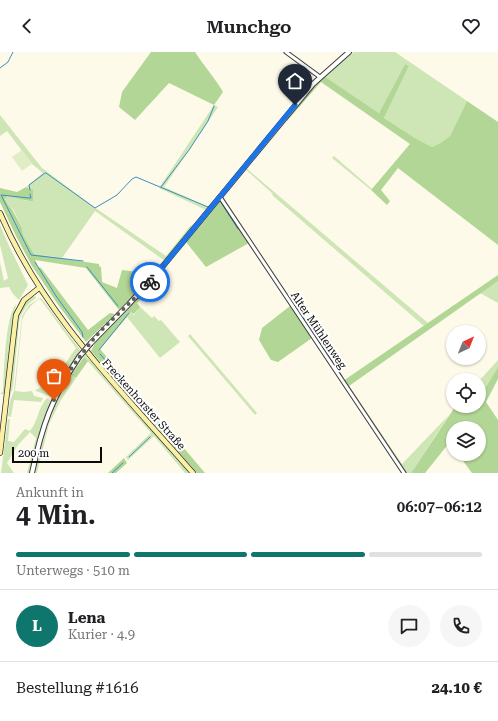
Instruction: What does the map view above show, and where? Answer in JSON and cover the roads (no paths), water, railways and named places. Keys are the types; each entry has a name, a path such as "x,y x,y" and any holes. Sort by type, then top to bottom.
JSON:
{"main road":[{"name":"Freckenhorster Straße","path":"0,213 20,256 64,324 193,473"},
{"path":"0,453 16,315 24,300 40,288"}],"street":[{"path":"286,52 320,76"},
{"path":"32,473 47,414 62,383 79,357 154,277 320,76 349,52"},
{"name":"Alter Mühlenweg","path":"220,197 404,473"}],"waterway":[{"path":"0,68 8,62 13,52"},
{"path":"161,187 189,150 208,121 214,106"},
{"path":"30,190 29,185 46,173 95,208 117,195 132,179 136,177 208,207 216,199"},
{"path":"30,194 31,198 1,195 31,255 83,261"},
{"path":"220,201 238,229"},
{"path":"242,227 293,304"},
{"path":"35,262 56,296 82,332 83,337"},
{"path":"87,267 118,306"},
{"path":"297,308 342,376"},
{"path":"99,350 129,313"},
{"path":"100,354 158,421 160,427"},
{"path":"129,457 150,437"},
{"path":"112,473 123,463"}]}
